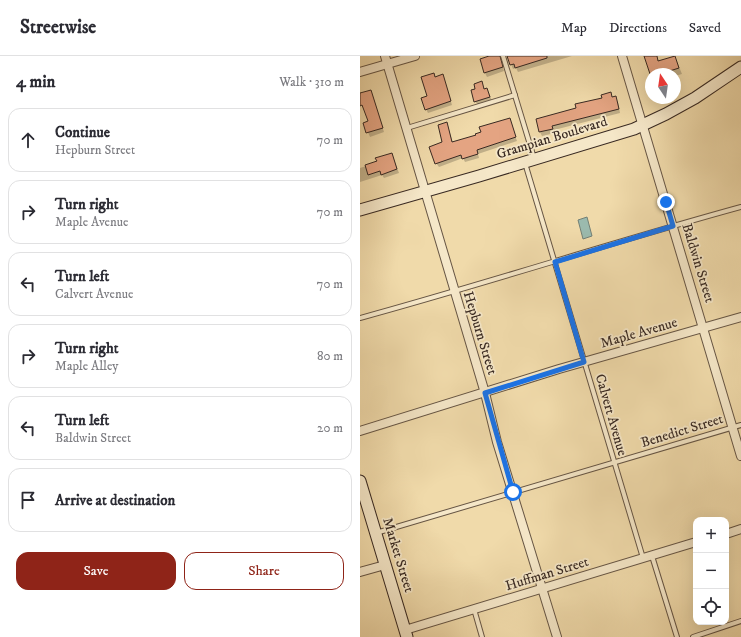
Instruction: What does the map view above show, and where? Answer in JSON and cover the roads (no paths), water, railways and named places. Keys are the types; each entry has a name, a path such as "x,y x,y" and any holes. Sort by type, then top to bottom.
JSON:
{"street":[{"path":"360,72 386,60 415,56"},
{"name":"Baldwin Street","path":"622,56 741,456"},
{"name":"Hepburn Street","path":"386,60 557,637"},
{"name":"Grampian Boulevard","path":"360,210 480,176 605,138 642,125 695,98 741,67"},
{"name":"Maple Avenue","path":"360,431 584,362 741,317"},
{"name":"Market Street","path":"360,481 406,634"},
{"path":"729,533 741,529"},
{"name":"Huffman Street","path":"406,634 474,609 644,559 693,543"},
{"path":"360,572 385,565"}],"lane":[{"name":"Calvert Avenue","path":"503,56 515,95 529,160 555,262 644,559"},
{"path":"406,128 515,95"},
{"path":"360,318 454,292 741,207"},
{"name":"Benedict Street","path":"376,533 741,425"},
{"path":"652,556 677,637"},
{"path":"474,609 482,637"},
{"path":"693,637 741,621"}]}
